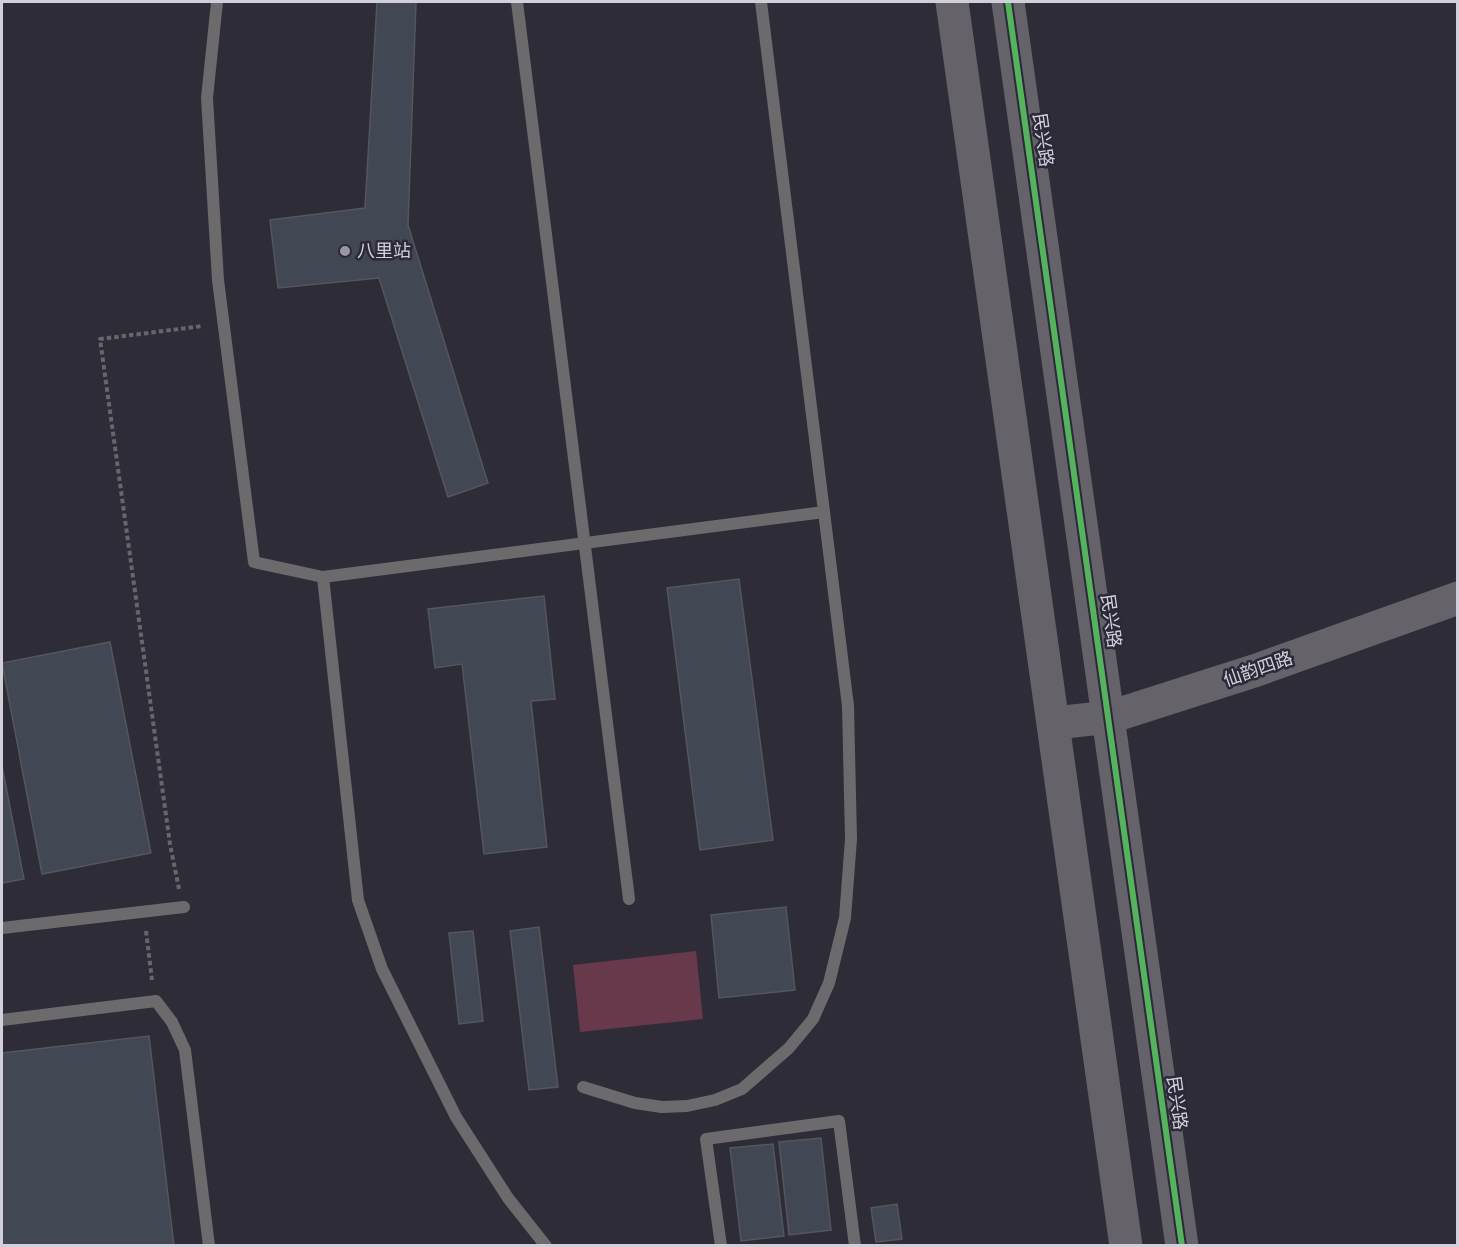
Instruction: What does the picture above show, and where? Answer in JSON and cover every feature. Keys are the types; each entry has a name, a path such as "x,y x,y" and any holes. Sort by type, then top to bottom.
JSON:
{"street":[{"path":"952,2 1126,1245"},
{"name":"民兴路","path":"1008,2 1110,717 1182,1245"},
{"name":"仙韵四路","path":"1054,723 1110,717 1257,670 1458,598"}],"lane":[{"path":"217,2 207,98 218,279 254,562 323,577 824,512"},
{"path":"517,2 629,899"},
{"path":"583,1087 635,1103 662,1107 687,1106 715,1100 742,1089 781,1056 807,1027 829,983 845,918 851,839 848,706 761,2"},
{"path":"323,577 358,900 382,969 456,1117 508,1198 546,1245"},
{"path":"2,928 183,907"},
{"path":"2,1020 155,1002 172,1022 185,1050 209,1245"},
{"path":"720,1245 706,1139 839,1121 855,1245"}],"path":[{"path":"183,907 170,844 100,339 224,323"},
{"path":"143,912 155,1002"}],"shaded area":[{"path":"696,951 703,1019 580,1032 573,965"}],"building":[{"name":"八里站","path":"377,2 416,2 408,225 488,483 448,497 379,278 278,288 270,220 365,208"},
{"path":"739,579 773,840 700,850 667,588"},
{"path":"544,596 555,699 531,701 547,847 484,854 462,664 435,668 428,609"},
{"path":"110,642 151,853 42,874 2,663"},
{"path":"2,766 24,879 2,883"},
{"path":"786,907 795,990 719,998 711,915"},
{"path":"539,927 558,1087 529,1090 510,931"},
{"path":"473,931 483,1021 459,1024 449,933"},
{"path":"149,1036 174,1246 2,1246 2,1053"},
{"path":"821,1138 831,1230 789,1235 779,1142"},
{"path":"773,1144 784,1236 741,1241 730,1148"},
{"path":"897,1204 902,1239 876,1242 871,1208"}],"cycle path":[{"path":"1008,2 1182,1246"}],"place":[{"name":"八里站","path":"345,251"}]}
